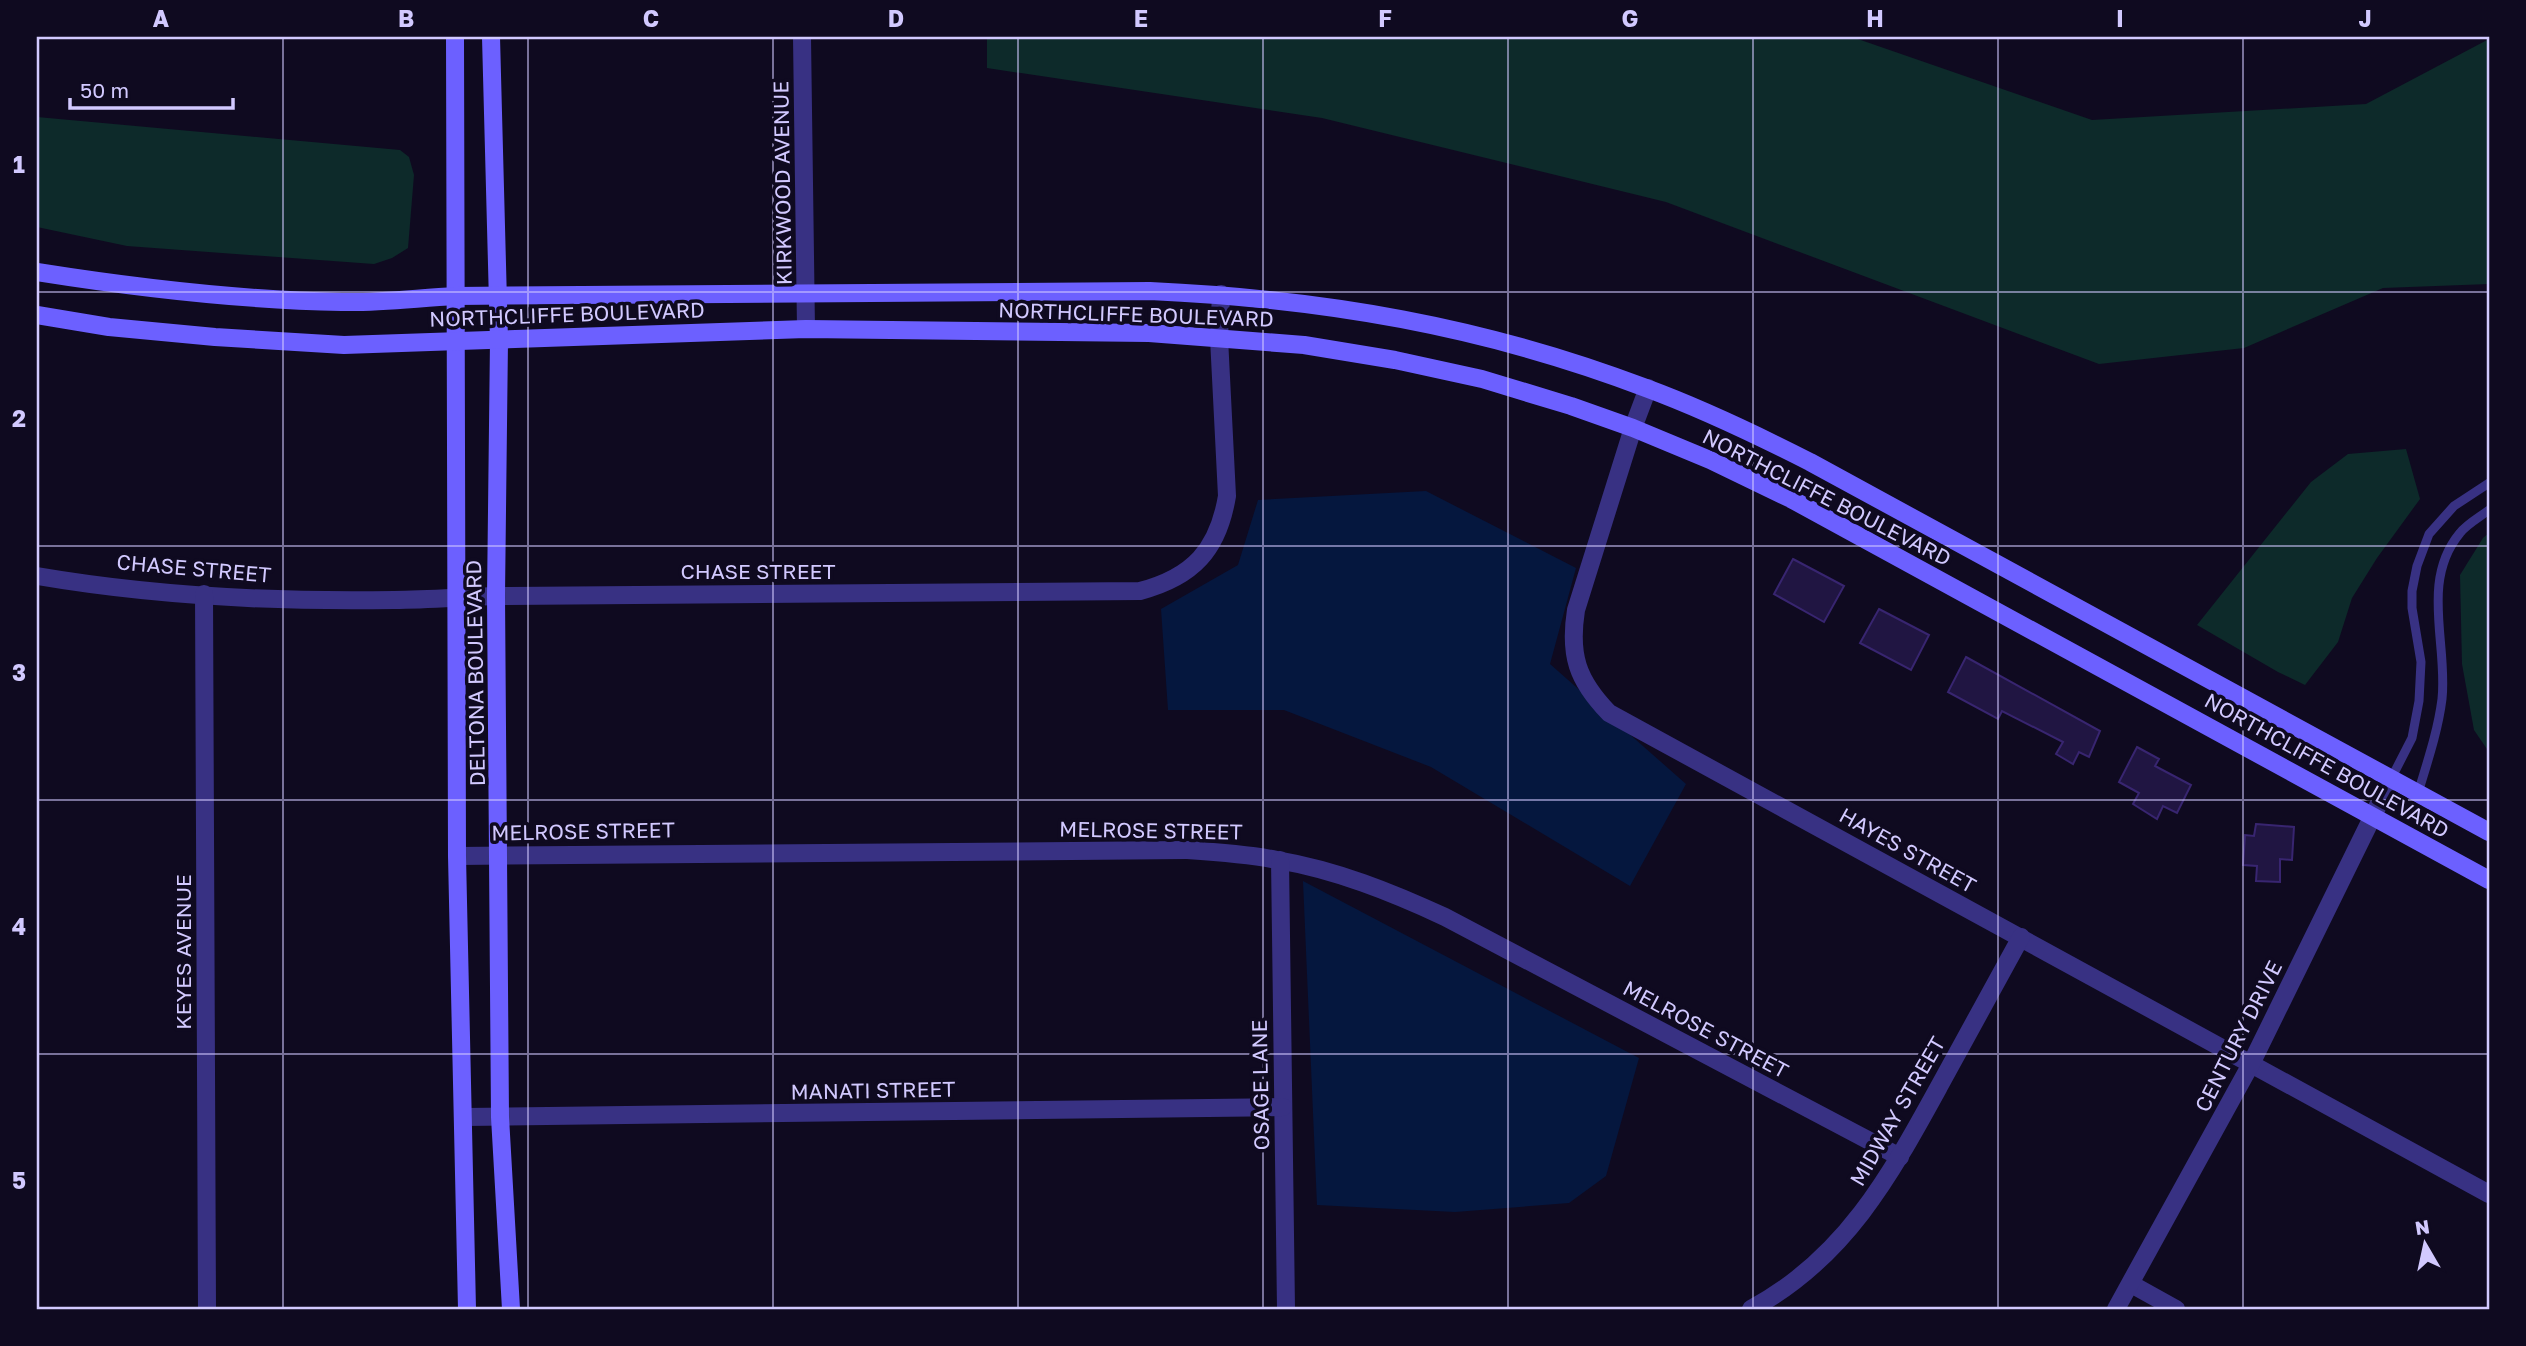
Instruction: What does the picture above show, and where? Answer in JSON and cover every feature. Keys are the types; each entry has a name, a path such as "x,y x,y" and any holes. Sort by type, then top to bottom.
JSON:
{"main road":[{"name":"DELTONA BOULEVARD","path":"456,37 454,339 457,856 467,1309"},
{"name":"DELTONA BOULEVARD","path":"491,37 499,340 496,596 500,1117 511,1309"},
{"name":"NORTHCLIFFE BOULEVARD","path":"37,272 115,285 222,296 344,302 496,295 1150,291 1221,294 1310,303 1416,321 1493,339 1584,366 1648,388 1728,422 1811,462 2489,832"},
{"name":"NORTHCLIFFE BOULEVARD","path":"37,315 109,327 344,345 454,339 499,340 806,329 1149,333 1304,345 1395,360 1482,379 1633,428 1710,460 1791,499 2489,880"}],"street":[{"name":"KIRKWOOD AVENUE","path":"802,37 806,329"},
{"name":"CHASE STREET","path":"37,576 204,594 317,600 1140,591 1163,585 1184,574 1205,555 1224,516 1227,496 1219,338 1221,294"},
{"name":"HAYES STREET","path":"1648,388 1633,428 1574,621 1574,653 1580,676 1592,696 1609,713 2489,1194"},
{"name":"KEYES AVENUE","path":"204,594 208,1309"},
{"name":"CENTURY DRIVE","path":"2116,1309 2252,1064 2391,779"},
{"name":"MELROSE STREET","path":"457,856 499,853 1186,850 1280,860 1338,874 1394,894 1445,917 1900,1157"},
{"name":"OSAGE LANE","path":"1280,860 1286,1309"},
{"name":"MIDWAY STREET","path":"1751,1309 1800,1277 1835,1245 1869,1206 1900,1157 2021,937"},
{"name":"MANATI STREET","path":"464,1117 1283,1107"},
{"path":"2131,1284 2176,1309"}],"lane":[{"path":"2391,779 2412,738 2419,701 2421,662 2412,608 2417,565 2429,534 2454,506 2489,483"},
{"path":"2418,793 2442,700 2443,667 2436,592 2442,563 2461,531 2489,510"}],"green space":[{"path":"987,37 1852,37 2092,120 2366,104 2489,39 2489,284 2383,288 2244,348 2099,364 1666,202 1322,118 987,68"},
{"path":"37,117 400,150 409,157 414,175 408,248 392,258 374,264 127,246 37,227"},
{"path":"2406,449 2420,499 2352,598 2338,642 2305,685 2197,625 2311,482 2348,454"},
{"path":"2489,533 2489,752 2474,730 2462,664 2460,575"}],"water":[{"path":"1426,491 1576,568 1550,664 1686,784 1630,886 1431,767 1284,710 1168,710 1161,609 1238,565 1258,500"},
{"path":"1303,881 1639,1058 1606,1176 1569,1203 1455,1212 1317,1205"}],"building":[{"path":"1793,559 1844,586 1824,622 1774,594"},
{"path":"1879,609 1929,635 1911,670 1860,643"},
{"path":"1966,657 2100,731 2089,757 2079,752 2073,764 2056,754 2063,742 2002,711 1998,719 1948,692"},
{"path":"2137,747 2159,759 2155,766 2191,785 2177,813 2163,806 2157,819 2133,804 2139,793 2119,782"},
{"path":"2256,824 2294,827 2292,860 2280,859 2280,882 2256,881 2257,866 2243,865 2245,835 2254,836"}]}
